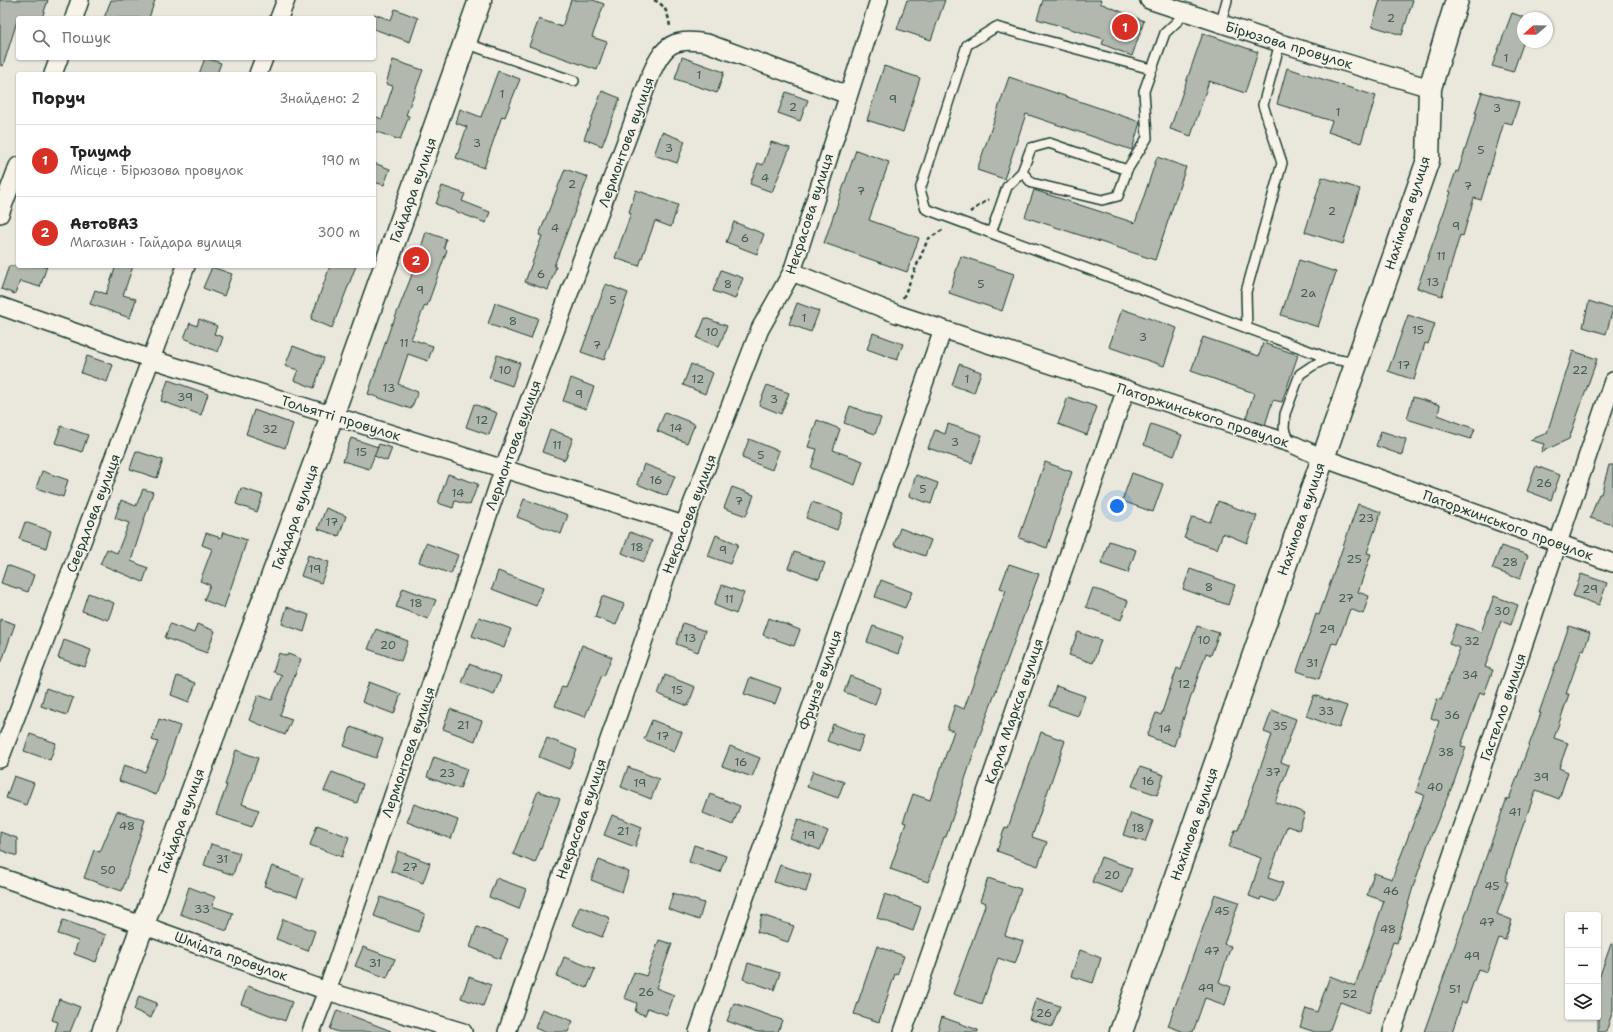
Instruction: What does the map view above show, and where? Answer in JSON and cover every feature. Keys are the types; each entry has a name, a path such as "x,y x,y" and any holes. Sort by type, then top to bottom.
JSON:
{"street":[{"path":"75,16 80,0"},
{"path":"280,16 286,0"},
{"name":"Гайдара вулиця","path":"104,1032 142,925 332,416 480,0"},
{"name":"Некрасова вулиця","path":"507,1032 684,525 760,329 792,272 878,0"},
{"name":"Бірюзова провулок","path":"1149,0 1280,43 1430,88"},
{"name":"Нахімова вулиця","path":"1121,1032 1428,160 1430,88 1458,0"},
{"path":"666,48 672,43 690,40 707,43 848,95"},
{"name":"Лермонтова вулиця","path":"311,1032 327,991 504,468 651,74 660,54 666,48"},
{"path":"53,72 57,60"},
{"path":"259,72 263,60"},
{"path":"0,214 16,171"},
{"name":"Свердлова вулиця","path":"0,759 185,268"},
{"name":"Паторжинського провулок","path":"792,272 897,314 1292,444 1323,458 1613,562"},
{"name":"Тольятті провулок","path":"0,306 151,359 684,525"},
{"name":"Фрунзе вулиця","path":"698,1032 943,329"},
{"name":"Гастелло вулиця","path":"1392,1032 1613,381"},
{"name":"Карла Маркса вулиця","path":"903,1032 1126,389"},
{"name":"Шмідта провулок","path":"0,877 142,925 327,991 463,1032"}],"lane":[{"path":"1221,24 1227,0"},
{"path":"1022,172 1032,183 1102,200 1118,196 1127,170 1147,138 1144,91 1165,33 1188,12"},
{"path":"1152,69 996,27 967,45 920,190 926,209 1247,329 1328,358 1356,363"},
{"path":"465,43 574,81"},
{"path":"1247,329 1246,292 1282,164 1263,106 1280,43"},
{"path":"991,233 1007,188 1022,172 1031,148 1049,143 1127,170"},
{"path":"1292,444 1284,429 1285,414 1300,374 1328,358"}],"path":[{"path":"654,0 663,5 668,16 670,30 666,48"},
{"path":"897,314 928,239 1007,188"}],"building":[{"path":"0,0 48,0 43,16 16,16 16,24 3,66 0,65"},
{"path":"111,0 155,0 150,16 105,16"},
{"path":"571,0 593,0 604,4 592,37 607,42 597,70 529,46 539,19 562,27"},
{"path":"907,0 945,0 931,40 897,29"},
{"path":"1043,0 1101,0 1100,3 1144,21 1132,56 1102,44 1104,39 1037,19"},
{"path":"1380,0 1413,0 1402,35 1372,26"},
{"path":"395,9 418,18 410,42 376,30 376,16 374,16 374,14 391,20"},
{"path":"1512,13 1517,15 1517,48 1522,48 1513,72 1492,66"},
{"path":"1203,33 1258,52 1245,93 1209,81 1191,136 1170,129"},
{"path":"682,57 724,72 717,93 675,79"},
{"path":"204,60 211,60 221,63 218,72 200,72"},
{"path":"393,60 423,70 406,115 409,116 400,140 376,132 376,117 382,119 393,86 386,84"},
{"path":"884,66 920,78 903,132 867,120"},
{"path":"1287,68 1376,96 1361,143 1328,132 1332,121 1277,104"},
{"path":"498,71 520,79 505,117 502,116 484,168 456,158 467,127 456,123 460,109 481,117"},
{"path":"1009,77 1140,122 1132,150 1026,114 1004,179 977,170"},
{"path":"602,91 620,98 602,146 584,139"},
{"path":"786,92 808,100 800,121 778,113"},
{"path":"1482,92 1519,102 1512,124 1504,122 1481,200 1474,198 1463,236 1460,235 1442,296 1417,288 1451,192 1449,191 1456,171 1458,172 1477,113 1475,113"},
{"path":"662,132 685,141 677,163 654,155"},
{"path":"771,142 790,148 772,192 750,184 758,163 763,165"},
{"path":"856,150 889,162 869,220 919,238 907,272 824,243"},
{"path":"1157,157 1186,167 1155,260 1025,217 1034,190 1135,223"},
{"path":"376,164 390,169 384,185 376,183"},
{"path":"565,169 588,177 554,266 556,267 548,290 525,282 542,236 539,235"},
{"path":"1322,177 1360,189 1343,244 1305,232"},
{"path":"442,186 465,194 462,201 490,212 486,223 436,204"},
{"path":"636,190 678,205 671,227 655,221 639,266 615,258 631,213 629,212"},
{"path":"734,222 764,234 757,254 726,242"},
{"path":"426,232 446,239 444,248 447,250 427,306 425,305 411,339 433,346 428,361 408,354 398,384 418,392 411,409 368,394 392,323 415,267 410,265 415,253 419,254"},
{"path":"961,256 1014,274 1002,311 949,293"},
{"path":"1299,260 1336,272 1318,327 1281,315"},
{"path":"9,266 16,266 16,268 46,268 40,287 20,281 15,294 1,289"},
{"path":"115,268 132,268 123,295 136,299 130,318 90,304 95,290 106,294"},
{"path":"212,268 232,274 224,296 203,288"},
{"path":"329,268 355,268 332,328 311,319"},
{"path":"721,270 743,278 735,299 713,291"},
{"path":"606,284 628,293 604,360 581,352"},
{"path":"1589,301 1613,309 1606,334 1583,327"},
{"path":"495,303 538,318 531,339 488,324"},
{"path":"797,303 819,311 811,332 789,324"},
{"path":"1122,309 1177,328 1164,366 1109,347"},
{"path":"1408,315 1435,324 1428,344 1425,343 1414,380 1388,371"},
{"path":"705,318 727,326 719,347 697,338"},
{"path":"199,319 217,326 214,334 223,337 218,352 184,338 190,323 197,326"},
{"path":"873,333 903,344 897,360 867,349"},
{"path":"1203,337 1259,356 1263,343 1298,355 1282,402 1273,400 1265,425 1246,418 1254,393 1191,371"},
{"path":"293,346 324,358 314,388 294,380 298,370 285,366"},
{"path":"1573,351 1597,359 1569,439 1541,452 1544,444 1530,440 1547,433"},
{"path":"497,355 520,363 512,386 489,378"},
{"path":"87,356 113,365 107,382 81,373"},
{"path":"691,364 713,373 705,394 683,385"},
{"path":"959,364 981,372 974,393 952,385"},
{"path":"571,378 594,387 586,409 563,401"},
{"path":"168,380 208,394 201,415 161,401"},
{"path":"767,385 789,393 781,414 759,405"},
{"path":"1068,397 1097,407 1087,435 1058,424"},
{"path":"1413,397 1440,405 1438,415 1475,429 1471,439 1407,419"},
{"path":"474,404 497,413 489,435 466,427"},
{"path":"850,406 881,418 875,434 844,423"},
{"path":"254,410 293,424 285,448 246,434"},
{"path":"665,412 695,424 687,443 657,431"},
{"path":"817,420 840,429 833,450 863,461 855,485 811,468 817,449 808,447"},
{"path":"948,424 982,435 972,463 928,448 935,430 945,434"},
{"path":"1151,424 1182,435 1174,456 1144,445"},
{"path":"61,426 88,435 82,452 55,443"},
{"path":"550,429 573,438 565,460 542,452"},
{"path":"1381,431 1406,439 1402,455 1376,446"},
{"path":"351,438 378,447 369,469 343,461"},
{"path":"749,439 779,451 772,470 742,458"},
{"path":"379,444 392,448 387,461 374,456"},
{"path":"136,451 163,460 157,478 130,469"},
{"path":"1045,462 1072,472 1047,548 1019,538"},
{"path":"644,464 675,476 667,496 637,484"},
{"path":"1609,465 1613,465 1613,525 1590,518 1599,494 1601,494"},
{"path":"1536,466 1560,475 1551,500 1527,491"},
{"path":"42,471 68,480 63,497 36,488"},
{"path":"1132,473 1163,484 1153,512 1122,501"},
{"path":"448,474 478,484 470,505 455,501 453,508 438,503"},
{"path":"916,475 938,483 931,504 909,496"},
{"path":"732,487 754,495 746,516 724,508"},
{"path":"241,488 263,495 257,512 236,504"},
{"path":"143,489 153,492 131,561 148,568 143,582 100,564 107,549 117,553 129,523 115,518 121,500 136,506"},
{"path":"524,499 568,515 561,534 517,517"},
{"path":"1218,501 1257,516 1247,543 1223,533 1217,549 1184,538 1192,517 1210,522"},
{"path":"812,502 843,513 837,530 806,518"},
{"path":"1358,504 1381,512 1367,553 1371,554 1358,592 1369,596 1363,614 1350,609 1337,644 1332,643 1319,679 1297,671 1316,614 1319,615"},
{"path":"326,508 346,516 339,536 318,529"},
{"path":"25,522 51,531 46,548 19,539"},
{"path":"900,528 931,540 925,556 894,545"},
{"path":"223,532 247,540 224,608 204,600 210,585 200,581 212,549 202,545 206,533 221,538"},
{"path":"630,532 652,541 644,562 622,553"},
{"path":"716,535 738,544 730,564 708,556"},
{"path":"1109,541 1136,550 1128,573 1101,564"},
{"path":"426,543 458,555 451,574 419,562"},
{"path":"1501,546 1528,555 1520,579 1492,569"},
{"path":"794,552 825,563 819,579 788,568"},
{"path":"308,555 329,562 321,583 301,576"},
{"path":"1009,564 1039,574 978,740 946,837 944,837 928,882 890,869 906,823 903,822 913,794 930,800 954,731 947,729 955,705 964,709 1006,590 1000,588"},
{"path":"7,565 34,575 28,592 1,583"},
{"path":"1190,569 1235,585 1228,605 1183,589"},
{"path":"498,571 543,588 536,606 492,589"},
{"path":"1581,574 1607,583 1599,605 1573,596"},
{"path":"881,580 912,592 905,608 875,597"},
{"path":"722,585 744,593 736,614 714,605"},
{"path":"403,588 436,600 428,619 396,607"},
{"path":"1093,588 1128,601 1121,620 1086,607"},
{"path":"88,593 114,603 108,620 82,611"},
{"path":"602,596 624,604 616,625 595,617"},
{"path":"1494,596 1518,605 1511,625 1501,621 1485,667 1493,670 1484,694 1480,692 1461,746 1466,747 1454,782 1431,836 1413,887 1397,943 1393,942 1369,1013 1340,1002 1329,1032 1315,1032 1300,1027 1306,1008 1317,1012 1330,976 1355,986 1384,901 1367,895 1374,873 1392,879 1424,795 1416,792 1439,721 1431,718 1437,699 1441,700 1460,648 1449,644 1456,624 1481,632"},
{"path":"287,607 309,615 304,632 282,624"},
{"path":"479,617 511,629 504,648 472,636"},
{"path":"769,618 800,630 794,646 763,635"},
{"path":"0,619 15,624 2,661 0,661"},
{"path":"683,623 705,631 698,652 676,644"},
{"path":"170,624 194,633 197,624 215,631 207,653 165,638"},
{"path":"873,626 904,637 898,654 867,642"},
{"path":"1197,626 1219,633 1211,655 1206,653 1174,746 1147,736 1156,713 1161,715 1177,668 1181,670"},
{"path":"1569,626 1590,633 1584,650 1582,649 1566,694 1569,694 1554,738 1568,743 1559,768 1568,772 1559,799 1536,790 1517,842 1505,881 1508,882 1497,914 1512,920 1505,940 1499,938 1487,972 1478,969 1466,1003 1462,1002 1452,1032 1424,1032 1507,798 1509,799 1541,713 1539,713"},
{"path":"376,629 408,641 401,661 368,649"},
{"path":"1078,632 1101,640 1093,663 1069,655"},
{"path":"64,640 91,650 85,667 58,658"},
{"path":"582,645 612,657 604,676 602,675 585,717 555,706 562,686 566,687"},
{"path":"279,653 287,656 288,654 301,659 280,715 292,719 285,735 249,720 258,695 272,700 282,675 273,672"},
{"path":"469,664 501,676 494,695 462,683"},
{"path":"665,675 695,687 688,706 658,694"},
{"path":"177,676 196,683 189,702 171,695"},
{"path":"850,676 881,688 875,704 844,692"},
{"path":"750,677 781,688 775,704 744,694"},
{"path":"369,682 401,694 394,714 362,702"},
{"path":"1056,686 1085,696 1078,716 1049,706"},
{"path":"46,688 73,698 67,715 41,706"},
{"path":"1314,695 1347,706 1339,728 1306,716"},
{"path":"450,709 482,721 475,741 443,729"},
{"path":"1272,710 1296,719 1281,762 1289,765 1275,802 1305,813 1299,830 1287,826 1268,878 1283,883 1276,902 1261,897 1260,900 1249,896 1261,858 1229,847 1235,830 1238,830 1272,735 1264,732"},
{"path":"159,719 180,726 156,795 119,781 124,765 145,772 158,742 152,740"},
{"path":"652,720 682,732 674,752 644,739"},
{"path":"833,724 864,736 858,752 827,741"},
{"path":"351,727 383,739 376,758 344,746"},
{"path":"1041,732 1065,741 1032,837 1047,842 1038,866 997,851 1005,827 1008,828"},
{"path":"30,734 56,743 50,760 24,751"},
{"path":"547,738 577,750 569,769 539,757"},
{"path":"730,746 760,758 752,777 722,766"},
{"path":"236,750 258,758 242,804 259,810 252,827 216,815 227,785 225,785"},
{"path":"434,757 467,769 460,789 427,777"},
{"path":"628,767 659,779 651,799 621,787"},
{"path":"1140,767 1164,775 1157,795 1132,786"},
{"path":"813,771 844,782 838,798 807,787"},
{"path":"332,772 363,784 357,803 324,791"},
{"path":"14,776 34,783 26,805 6,798"},
{"path":"538,791 560,799 535,863 513,854"},
{"path":"710,794 740,806 733,825 703,813"},
{"path":"414,804 458,820 451,839 407,822"},
{"path":"117,811 145,820 122,891 84,878 94,850 100,852"},
{"path":"1131,813 1153,821 1145,842 1123,835"},
{"path":"612,815 642,827 635,847 604,835"},
{"path":"798,819 828,831 820,850 790,838"},
{"path":"317,825 349,837 342,857 310,845"},
{"path":"0,832 17,838 17,856 0,850"},
{"path":"211,844 240,853 233,875 204,865"},
{"path":"694,845 726,856 720,872 689,862"},
{"path":"398,851 430,863 423,883 391,871"},
{"path":"1101,857 1132,868 1123,893 1092,882"},
{"path":"599,860 629,872 622,892 591,880"},
{"path":"780,865 811,875 806,892 774,882"},
{"path":"272,866 304,878 297,897 264,886"},
{"path":"496,878 526,889 519,909 489,897"},
{"path":"988,878 1021,889 1005,935 1023,941 1015,964 998,958 982,1004 953,994 986,903 980,901"},
{"path":"189,887 215,897 212,906 233,913 227,931 180,914"},
{"path":"673,893 704,903 699,920 668,909"},
{"path":"885,894 921,907 913,931 877,918"},
{"path":"1215,894 1239,902 1224,944 1231,946 1219,982 1231,987 1225,1005 1205,998 1193,1032 1184,1032 1168,1026"},
{"path":"381,897 425,914 418,932 374,916"},
{"path":"580,906 610,918 602,937 572,925"},
{"path":"762,915 794,926 788,942 757,932"},
{"path":"283,919 315,931 308,951 276,939"},
{"path":"63,920 106,935 96,962 74,954 78,941 58,934"},
{"path":"477,927 508,939 500,959 470,947"},
{"path":"659,940 672,944 656,988 674,995 667,1015 648,1008 645,1015 635,1012 637,1003 624,998 634,972 646,976"},
{"path":"1611,944 1613,944 1613,1010 1606,1032 1598,1032 1598,1020 1601,1020 1601,972"},
{"path":"877,946 904,956 897,975 895,974 879,1022 854,1014"},
{"path":"363,947 395,959 387,978 355,966"},
{"path":"1080,950 1101,958 1093,983 1071,976"},
{"path":"564,957 595,969 587,988 557,976"},
{"path":"748,963 780,973 774,990 743,979"},
{"path":"469,977 491,985 483,1006 461,998"},
{"path":"248,986 292,1002 285,1021 241,1004"},
{"path":"139,996 157,1003 151,1018 134,1010"},
{"path":"1036,998 1060,1006 1052,1027 1029,1019"},
{"path":"59,999 80,1007 70,1032 55,1032 58,1022 52,1020"},
{"path":"734,1003 782,1020 778,1032 757,1032 727,1021"},
{"path":"542,1009 573,1021 568,1032 544,1032 535,1028"},
{"path":"337,1010 391,1031 338,1032 330,1029"},
{"path":"942,1017 978,1030 978,1032 937,1032"}],"place":[{"name":"Триумф","path":"1125,27"},
{"name":"АвтоВАЗ","path":"416,260"}]}
